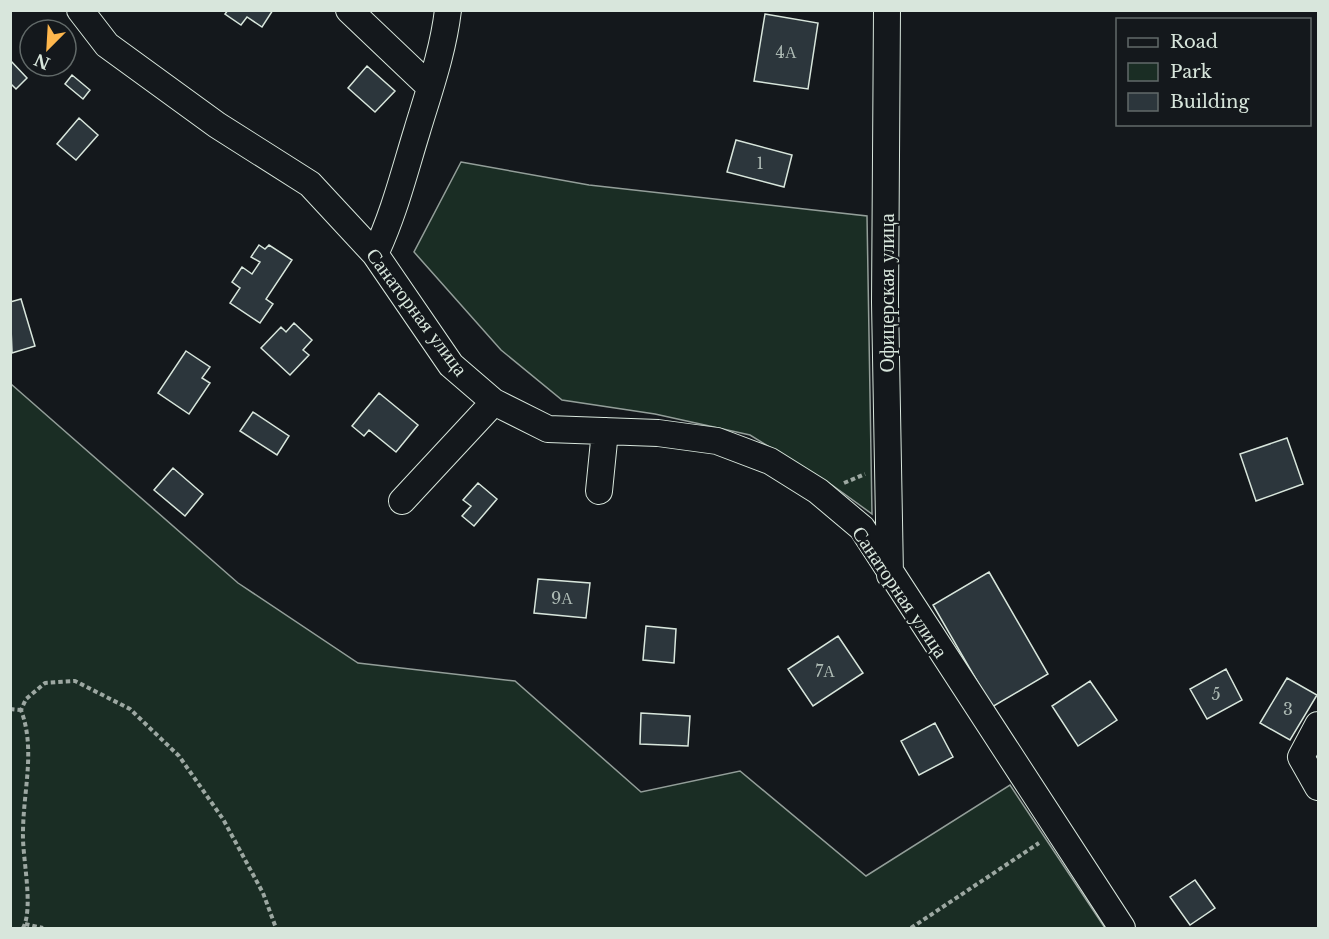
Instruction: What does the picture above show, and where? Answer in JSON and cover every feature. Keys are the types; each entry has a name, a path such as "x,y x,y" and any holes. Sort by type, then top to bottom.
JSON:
{"street":[{"name":"Санаторная улица","path":"80,10 107,45 217,125 310,184 375,254 451,364 494,402 548,429 658,433 717,441 770,461 818,492 862,528 890,575 1122,928"},
{"path":"349,10 430,87"},
{"path":"375,254 389,224 430,87 444,39 448,10"},
{"name":"Офицерская улица","path":"887,10 885,302 890,575"},
{"path":"402,501 494,402"},
{"path":"599,491 605,431"},
{"path":"1318,724 1301,757 1318,787"}],"path":[{"path":"818,492 858,478 888,462"},
{"path":"43,928 24,926 27,876 23,834 29,755 27,726 21,710 26,699 45,682 75,681 130,709 179,756 223,819 263,893 276,928"},
{"path":"10,710 21,710"},
{"path":"911,928 943,909 1019,854 1058,832"}],"green space":[{"path":"461,162 589,185 867,216 872,514 832,485 750,435 655,414 562,400 501,350 414,252"},
{"path":"11,384 238,583 358,663 515,681 641,792 740,771 866,876 1010,785 1105,928 11,928"}],"building":[{"path":"228,10 273,10 262,27 247,17 241,25 225,14"},
{"path":"765,14 818,23 808,89 754,81"},
{"path":"10,60 18,68 18,78 27,78 16,89 10,83"},
{"path":"367,66 395,91 375,112 348,88"},
{"path":"70,78 76,78 90,90 83,99 65,84"},
{"path":"79,118 98,135 76,160 57,144"},
{"path":"736,140 792,155 784,187 727,172"},
{"path":"259,245 265,249 269,245 292,260 266,299 273,304 260,323 230,303 240,288 232,282 242,267 252,274 260,262 251,257"},
{"path":"21,299 35,346 12,353 10,302"},
{"path":"294,323 312,340 303,350 309,355 290,375 261,348 281,327 286,332"},
{"path":"186,351 210,367 202,378 210,383 189,414 158,393"},
{"path":"379,393 418,425 396,452 369,430 364,436 352,426"},
{"path":"253,412 289,436 277,455 240,431"},
{"path":"1287,438 1303,484 1256,501 1240,454"},
{"path":"173,468 203,494 185,516 154,490"},
{"path":"478,483 497,499 474,526 462,516 471,506 463,500"},
{"path":"989,572 1048,674 992,707 933,605"},
{"path":"538,579 590,583 586,618 534,613"},
{"path":"646,626 676,629 674,663 643,660"},
{"path":"838,636 863,673 813,706 788,669"},
{"path":"1226,669 1242,700 1207,719 1190,689"},
{"path":"1287,678 1317,695 1290,740 1260,723"},
{"path":"1090,681 1117,720 1078,746 1052,706"},
{"path":"641,713 690,716 688,746 640,744"},
{"path":"935,723 953,757 919,775 901,741"},
{"path":"1195,880 1215,908 1190,925 1170,897"}]}
